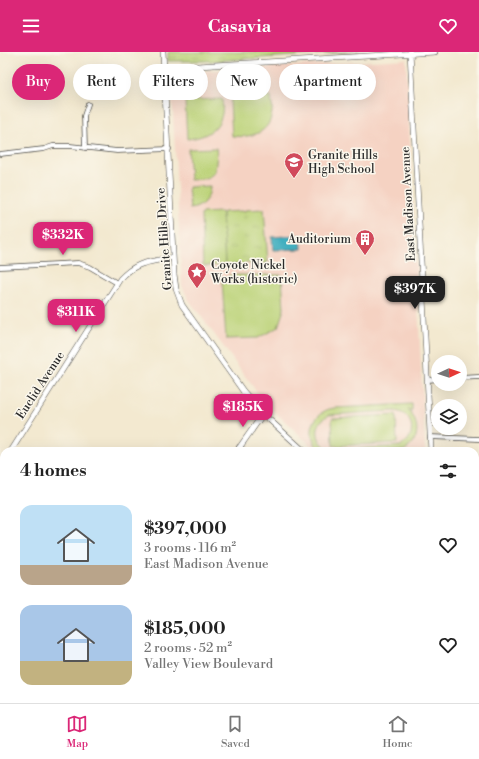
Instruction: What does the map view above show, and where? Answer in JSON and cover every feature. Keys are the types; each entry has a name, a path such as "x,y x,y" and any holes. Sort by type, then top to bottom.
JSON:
{"street":[{"name":"Granite Hills Drive","path":"163,52 164,64"},
{"path":"208,65 435,52"},
{"name":"East Madison Avenue","path":"410,53 431,447"},
{"name":"Granite Hills Drive","path":"166,100 175,284 182,305 243,391 263,414 300,447"},
{"path":"85,148 84,116 88,104"},
{"path":"0,154 53,146 70,146 117,151 169,149"},
{"name":"Euclid Avenue","path":"14,447 117,283 128,272 140,264 173,258"},
{"path":"0,267 78,263 90,267 117,283"},
{"path":"467,378 479,377"},
{"path":"239,447 263,414"},
{"path":"430,437 479,439"}],"shaded area":[{"name":"Granite Hills High School","path":"406,59 425,447 313,447 265,403 189,300 182,286 172,100 208,100 208,71 216,70 216,100 271,100 271,67 279,67 279,100 376,100 376,64 322,64"}],"green space":[{"path":"168,52 359,52 213,61 168,61"},
{"path":"271,96 272,110 267,125 263,130 252,135 232,136 230,101 271,100"},
{"path":"185,100 222,100 222,116 219,122 210,132 196,138 187,139"},
{"path":"216,148 217,155 214,172 212,175 205,178 190,180 188,149"},
{"path":"210,186 209,195 204,202 198,207 190,209 188,187"},
{"path":"264,209 268,263 249,264 247,262 245,264 228,265 225,263 222,213"},
{"path":"221,212 225,263 224,265 205,266 203,265 201,215 202,213"},
{"path":"230,275 282,275 284,309 278,327 258,338 226,339 222,281"},
{"path":"412,404 412,410 408,410 415,421 417,432 413,443 409,447 383,447 400,446 410,437 411,425 405,415 400,412 393,411 329,415 320,423 318,429 319,439 326,447 318,447 313,438 313,425 320,414 326,410 334,408"},
{"path":"396,415 397,443 333,446 332,418"}],"water":[{"path":"301,235 302,249 273,250 272,237"}],"place":[{"name":"Granite Hills High School","path":"294,179"},
{"name":"Auditorium","path":"365,256"},
{"name":"Coyote Nickel Works (historic)","path":"197,289"}]}
